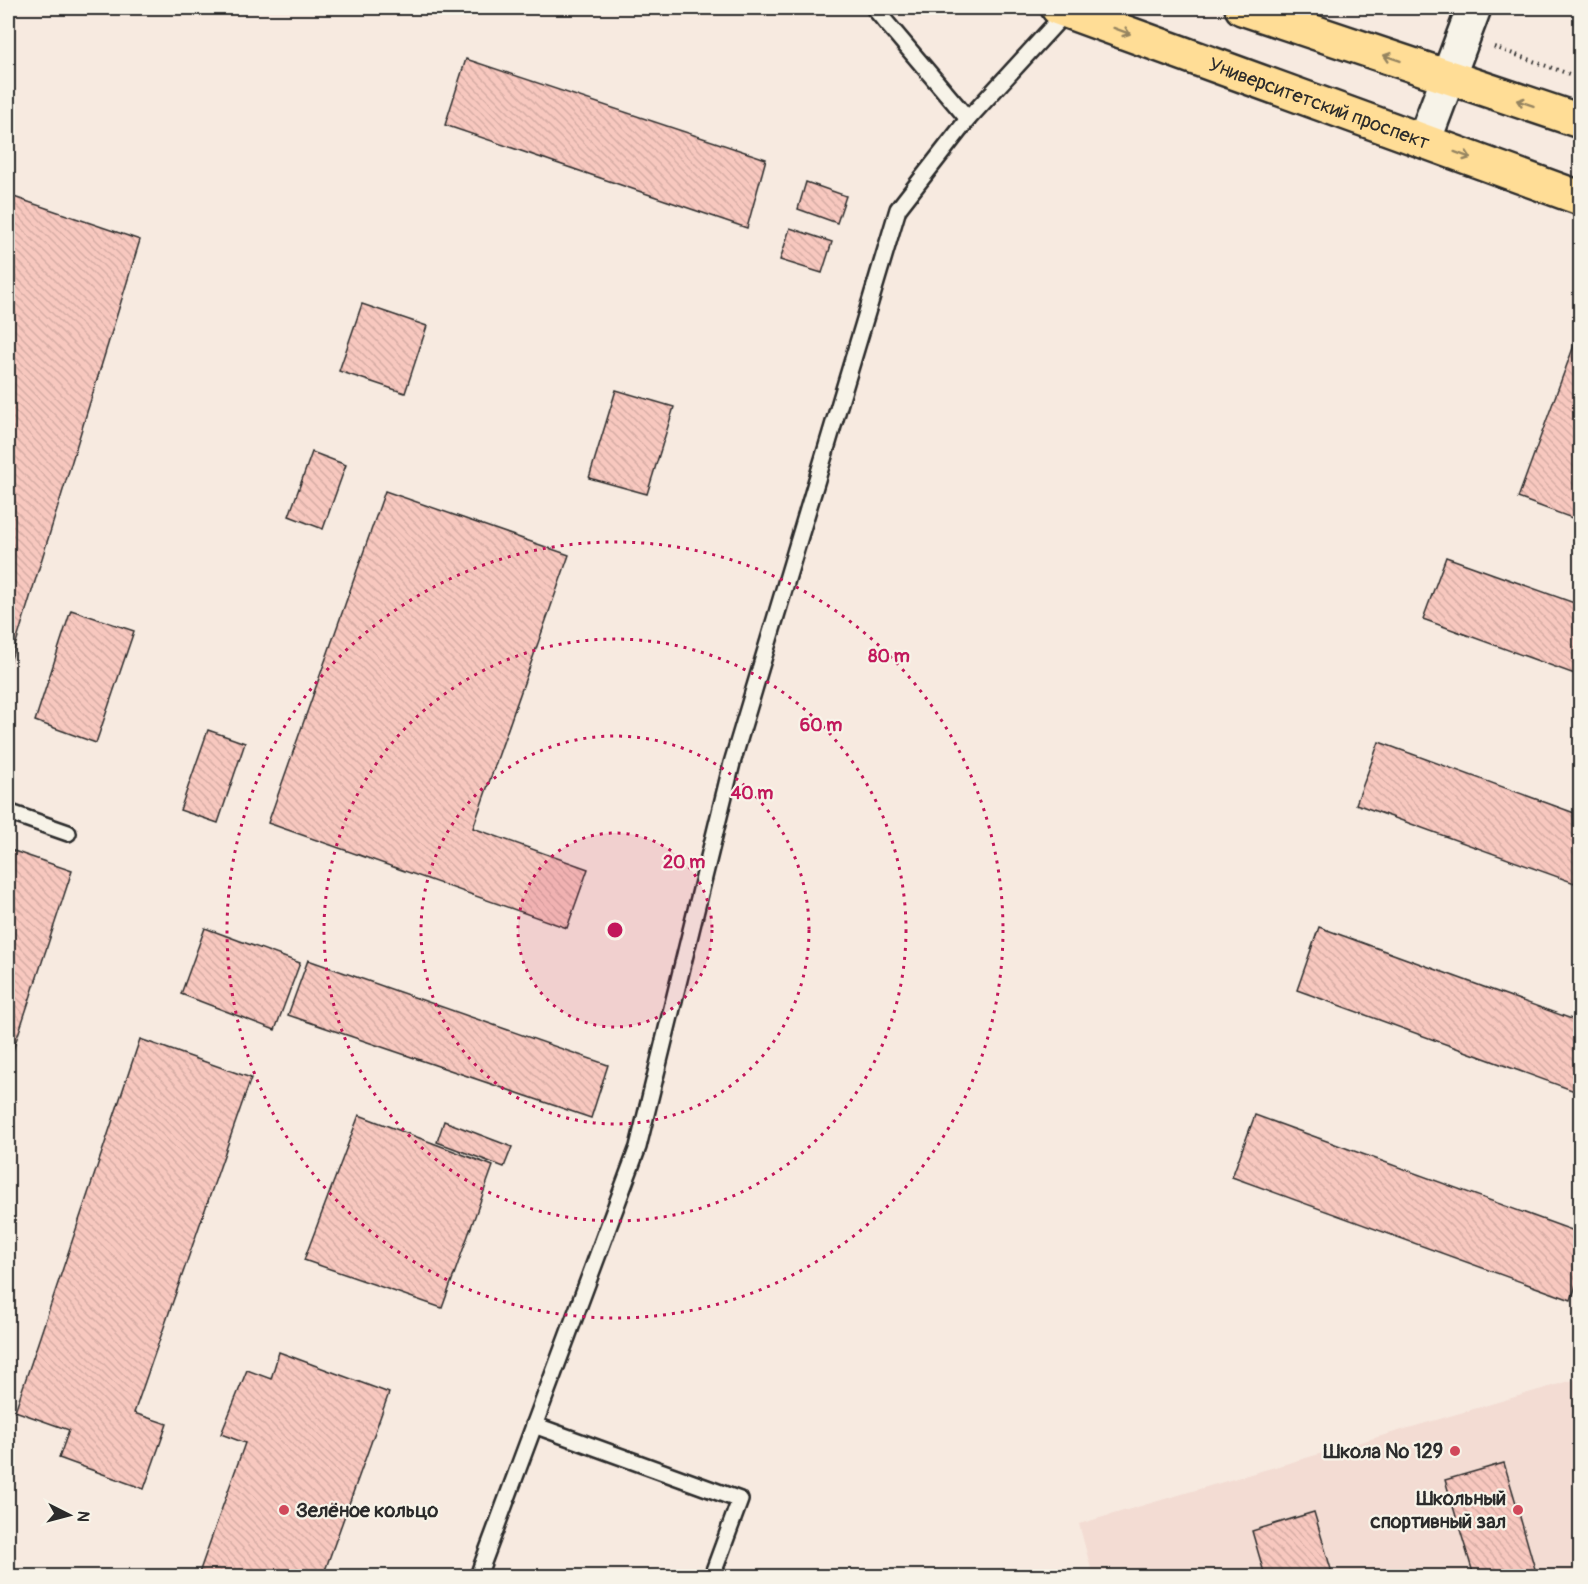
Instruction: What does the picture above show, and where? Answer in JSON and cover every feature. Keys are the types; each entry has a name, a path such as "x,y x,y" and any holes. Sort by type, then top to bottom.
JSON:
{"highway":[{"path":"1242,8 1581,122"},
{"name":"Университетский проспект","path":"1063,9 1581,198"}],"main road":[{"path":"1424,141 1469,21"}],"lane":[{"path":"874,8 968,119"},
{"path":"478,1576 638,1147 732,763 898,209 968,119 1063,9"},
{"path":"8,812 68,833"},
{"path":"534,1425 740,1500 712,1576"}],"path":[{"path":"1469,21 1581,78"}],"shaded area":[{"name":"Школа № 129","path":"1580,1378 1580,1576 1093,1576 1079,1524"}],"building":[{"path":"466,59 766,159 747,228 445,125"},
{"path":"806,182 846,196 837,223 798,209"},
{"path":"8,195 140,240 8,669"},
{"path":"790,228 832,242 822,273 780,260"},
{"path":"362,304 427,326 405,393 339,371"},
{"path":"1580,329 1580,521 1518,498"},
{"path":"616,390 674,407 647,494 589,478"},
{"path":"312,452 346,465 323,529 289,516"},
{"path":"385,491 569,555 473,828 588,869 567,928 268,823"},
{"path":"1446,557 1580,605 1580,676 1423,619"},
{"path":"71,610 134,631 96,743 35,721"},
{"path":"208,730 245,743 218,823 180,810"},
{"path":"1379,742 1580,815 1580,885 1356,804"},
{"path":"8,849 72,871 13,1050 8,1048"},
{"path":"1319,927 1580,1022 1580,1093 1297,990"},
{"path":"205,928 300,963 275,1030 181,994"},
{"path":"308,960 608,1065 591,1118 288,1015"},
{"path":"140,1039 251,1078 134,1413 167,1424 144,1489 59,1458 69,1430 15,1411"},
{"path":"359,1115 493,1166 442,1308 304,1260"},
{"path":"1255,1115 1580,1233 1580,1274 1571,1300 1232,1177"},
{"path":"444,1121 512,1147 504,1167 437,1142"},
{"name":"Зелёное кольцо","path":"279,1352 389,1393 323,1576 198,1576 245,1443 221,1434 247,1370 271,1379"},
{"path":"1504,1463 1537,1576 1474,1576 1445,1480"},
{"path":"1314,1512 1333,1576 1265,1576 1252,1531"}],"place":[{"name":"Школа № 129","path":"1455,1451"},
{"name":"Зелёное кольцо","path":"284,1510"},
{"name":"Школьный спортивный зал","path":"1518,1510"}]}
